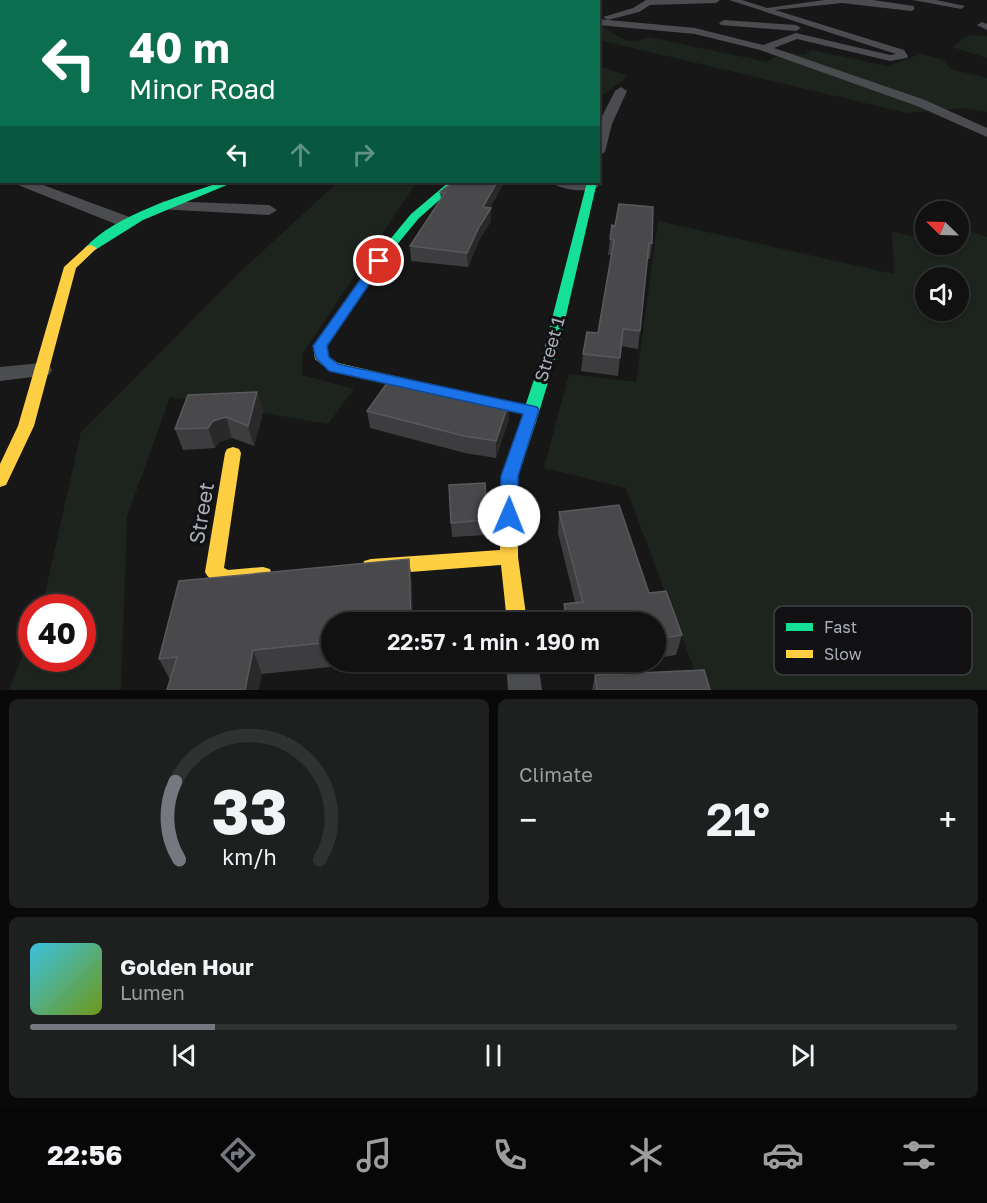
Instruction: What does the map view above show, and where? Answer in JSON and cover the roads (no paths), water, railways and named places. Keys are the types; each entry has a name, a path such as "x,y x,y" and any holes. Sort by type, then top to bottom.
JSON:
{"street":[{"path":"600,20 636,10 648,2 716,0"},
{"path":"733,0 900,52 903,56 890,58 796,36 764,48"},
{"path":"760,8 774,0"},
{"path":"832,0 839,1"},
{"path":"718,16 760,8 862,0 961,6"},
{"path":"692,2 718,16 796,28"},
{"path":"712,35 718,16"},
{"path":"600,21 712,35 764,48 861,84 921,103 987,133"},
{"path":"600,144 605,124 621,92"},
{"path":"26,183 129,223"},
{"path":"0,481 26,426 70,267 93,246 129,223 164,206 226,183"},
{"path":"438,390 334,368 322,358 320,346 390,245 428,202 443,188 453,183"},
{"path":"576,183 592,184"},
{"name":"Street 1","path":"516,612 508,557 510,476 526,409 552,345 592,184"},
{"path":"164,206 269,210"},
{"path":"0,374 40,370"},
{"name":"Street","path":"232,453 214,572 226,578 273,574"},
{"path":"355,568 508,557"},
{"path":"523,672 525,690"}]}
